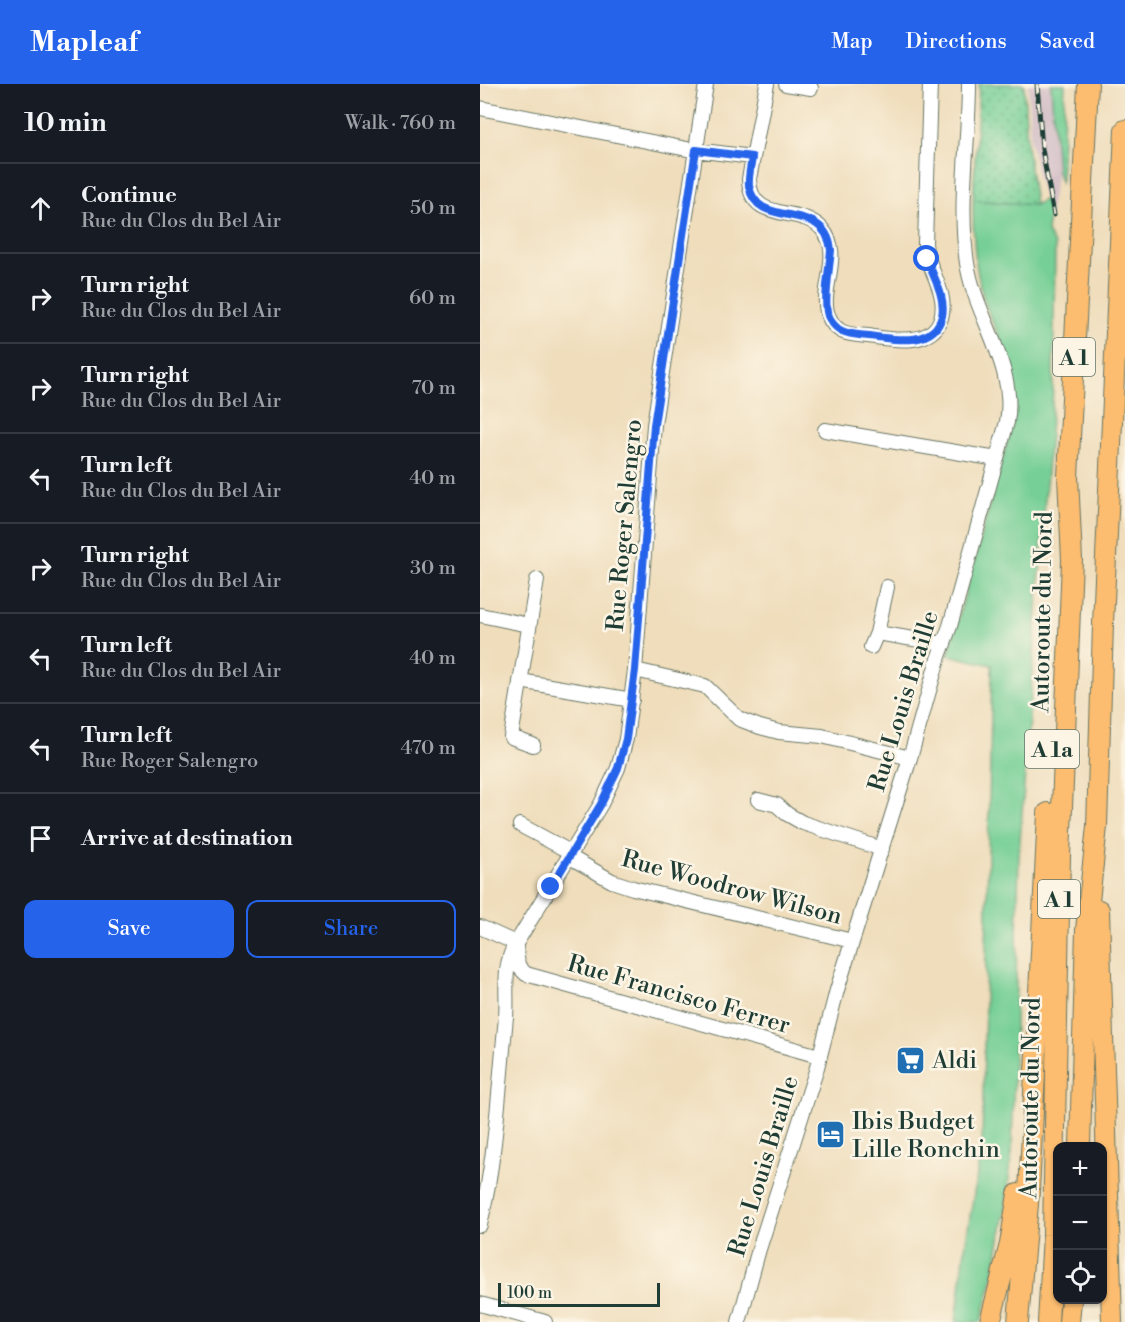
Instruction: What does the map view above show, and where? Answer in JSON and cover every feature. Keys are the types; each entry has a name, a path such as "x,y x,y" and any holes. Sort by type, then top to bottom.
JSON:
{"highway":[{"name":"Autoroute du Nord","path":"1048,1322 1053,1235 1060,857 1072,560 1068,477 1088,84"},
{"name":"A 1","path":"1080,1142 1086,930 1097,826 1103,624 1125,130"},
{"name":"A 1a","path":"1018,1322 1028,1213 1061,557 1068,477"},
{"path":"1097,826 1102,1056 1112,1322"},
{"path":"990,1322 1008,1253 1014,1218 1031,1059 1038,1021"},
{"path":"1069,1322 1071,1304"}],"street":[{"name":"Rue Roger Salengro","path":"507,1009 507,972 512,951 601,804 618,768 626,739 635,670 654,425 706,84"},
{"path":"767,84 752,157 749,185 752,194 764,208 773,212 809,218 828,237 831,250 826,311 834,325 845,333 907,340 923,336 937,326 943,309 942,299 928,263 924,243 930,84"},
{"path":"786,84 811,88"},
{"name":"Rue Louis Braille","path":"739,1322 852,941 944,644 1007,422 1009,395 1002,366 973,293 967,263 964,200 969,84"},
{"path":"480,108 696,150 752,157"},
{"path":"825,430 997,459"},
{"path":"533,745 511,737 537,580"},
{"path":"871,646 877,633 887,587"},
{"path":"480,615 529,625"},
{"path":"877,633 944,644"},
{"path":"635,670 705,686 739,719 760,728 822,736 910,758"},
{"path":"520,681 632,700"},
{"path":"758,801 777,805 787,814 808,825 882,849"},
{"name":"Rue Woodrow Wilson","path":"520,825 612,881 852,941"},
{"path":"480,927 509,940 518,966 526,974"},
{"path":"480,935 512,951"},
{"name":"Rue Roger Salengro","path":"480,1225 490,1170 507,1009 513,980 517,976 526,974"},
{"name":"Rue Francisco Ferrer","path":"526,974 819,1056"},
{"path":"480,1304 545,1322"}],"shaded area":[{"path":"1028,84 1051,84 1057,171 1049,215 1030,140"}],"green space":[{"path":"979,84 1024,84 1027,145 1035,205 973,200"},
{"path":"1051,84 1065,84 1061,184 1057,171"},
{"path":"1045,199 1049,215 1047,232 1055,246 1053,391 1019,855 1012,1151 1006,1207 992,1283 981,1322 956,1322 966,1241 982,1145 992,665 948,655 1016,410 1008,363 986,307 978,276 973,200 1035,205"}],"railway":[{"path":"1037,84 1042,149 1054,215"}],"place":[{"name":"Aldi","path":"911,1060"},
{"name":"Ibis Budget Lille Ronchin","path":"831,1135"}],"route":[{"path":"551,887 601,804 618,768 626,739 635,670 654,425 696,150 752,157 749,185 754,198 760,205 773,212 809,218 823,230 830,241 831,250 826,311 831,322 841,331 899,340 919,338 932,332 939,323 943,309 939,288 927,259"}]}
